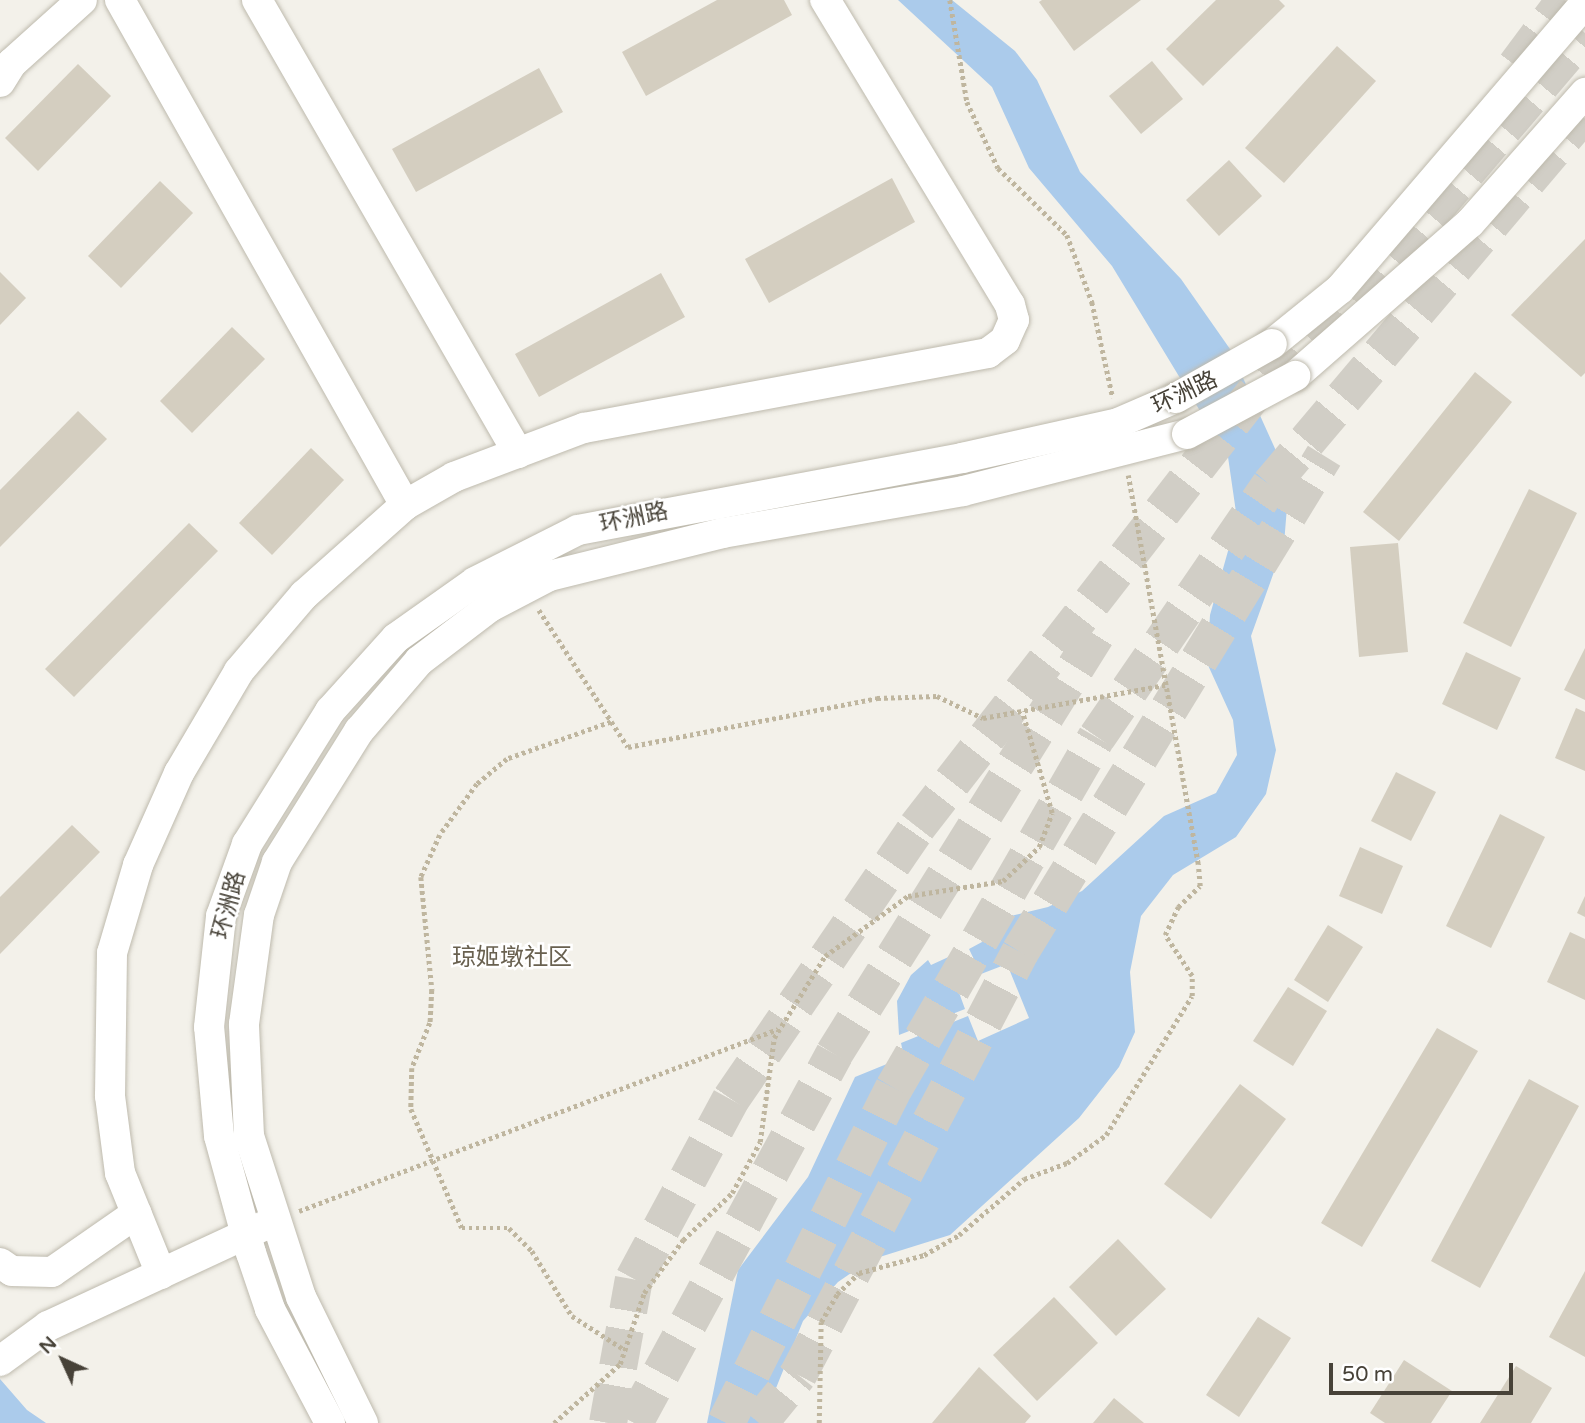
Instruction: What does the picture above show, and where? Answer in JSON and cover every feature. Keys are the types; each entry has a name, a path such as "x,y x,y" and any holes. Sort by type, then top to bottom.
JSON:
{"street":[{"path":"0,82 12,63 82,0"},
{"path":"120,0 405,505"},
{"path":"257,0 518,453"},
{"path":"161,1274 120,1174 110,1052 113,953 138,865 179,774 239,671 304,595 405,505 454,477 584,428 988,353 1004,341 1014,320 1010,305 825,0"},
{"name":"环洲路","path":"330,1423 270,1309 246,1234 219,1136 209,1027 221,916 247,844 330,711 396,638 475,582 579,530 1118,423 1175,398 1272,344 1340,289 1585,3"},
{"name":"环洲路","path":"363,1423 301,1297 249,1136 244,1024 259,915 277,862 359,731 419,661 490,607 526,589 629,552 963,491 1186,434 1295,376 1469,223 1585,93"},
{"path":"0,1263 12,1271 52,1272 136,1213"},
{"path":"0,1361 48,1326 278,1219"}],"path":[{"path":"950,0 956,57 967,102 998,168 1046,211 1082,265 1118,423"},
{"path":"819,1423 821,1322 836,1294 859,1273 923,1255 959,1236 1024,1179 1067,1163 1106,1135 1134,1100 1192,996 1192,975 1165,935 1178,907 1200,886 1198,864 1182,788 1124,452"},
{"path":"526,589 628,747 877,698 937,696 983,718 1165,685"},
{"path":"554,1423 620,1364 644,1293 683,1240 732,1193 760,1142 779,1029 825,956 871,920 908,896 1003,881 1039,847 1052,813 1022,711"},
{"path":"611,722 507,759 477,784 440,835 421,877 432,990 430,1023 412,1068 411,1109 462,1228 509,1228 532,1251 572,1316 625,1350"},
{"path":"278,1219 779,1029"}],"water":[{"path":"898,0 952,0 1015,51 1037,80 1080,172 1181,279 1230,349 1277,453 1287,507 1284,544 1251,636 1276,750 1266,794 1236,837 1173,875 1141,916 1130,972 1135,1032 1119,1067 1079,1118 950,1235 870,1260 838,1282 803,1321 762,1423 707,1423 738,1270 808,1177 855,1077 904,1057 901,1043 968,1016 978,1041 1029,1018 1007,964 981,974 969,949 982,942 974,925 1048,907 1082,891 1164,816 1216,793 1237,755 1233,720 1207,663 1210,615 1237,519 1228,457 1112,266 1029,168 992,87"},
{"path":"955,954 968,981 957,987 965,1009 899,1035 897,1001 911,975 928,960 931,965"},
{"path":"0,1379 27,1410 46,1423 0,1423"}],"building":[{"path":"717,0 784,0 792,15 646,96 622,52"},
{"path":"1042,0 1141,0 1074,51 1039,2"},
{"path":"1216,0 1279,0 1285,6 1203,86 1166,49"},
{"path":"1337,46 1376,81 1284,183 1245,148"},
{"path":"1152,61 1183,99 1141,134 1109,96"},
{"path":"78,64 111,96 38,171 5,138"},
{"path":"539,68 563,112 416,192 392,149"},
{"path":"1229,160 1262,196 1219,236 1186,200"},
{"path":"892,178 915,222 769,303 745,259"},
{"path":"160,181 193,213 121,288 88,256"},
{"path":"1585,239 1585,373 1581,377 1511,315"},
{"path":"0,272 26,298 0,325"},
{"path":"661,273 685,317 539,397 515,354"},
{"path":"232,327 265,359 192,433 160,401"},
{"path":"1475,372 1512,402 1399,541 1363,512"},
{"path":"78,411 107,439 0,547 0,490"},
{"path":"311,448 344,480 272,555 239,523"},
{"path":"1529,489 1577,513 1511,647 1463,623"},
{"path":"189,523 218,551 74,697 45,669"},
{"path":"1398,543 1408,652 1359,657 1350,547"},
{"path":"1585,648 1585,700 1564,690"},
{"path":"1466,652 1521,678 1497,730 1442,704"},
{"path":"1576,708 1585,712 1585,771 1555,758"},
{"path":"1396,772 1436,792 1411,841 1371,821"},
{"path":"1500,814 1545,837 1491,948 1446,926"},
{"path":"72,825 100,852 0,954 0,897"},
{"path":"1360,847 1403,866 1382,914 1339,896"},
{"path":"1585,896 1585,917 1577,913"},
{"path":"1328,925 1363,947 1328,1002 1294,980"},
{"path":"1570,932 1585,939 1585,1000 1547,982"},
{"path":"1288,987 1327,1011 1293,1066 1253,1041"},
{"path":"1437,1028 1478,1051 1362,1247 1321,1223"},
{"path":"1529,1079 1579,1106 1480,1288 1431,1261"},
{"path":"1240,1084 1286,1119 1211,1219 1164,1184"},
{"path":"1118,1239 1166,1289 1116,1336 1069,1287"},
{"path":"1585,1271 1585,1357 1549,1337"},
{"path":"1054,1297 1098,1343 1037,1401 993,1355"},
{"path":"1258,1317 1291,1338 1239,1417 1206,1395"},
{"path":"1404,1360 1452,1391 1431,1423 1385,1423 1370,1413"},
{"path":"1516,1366 1552,1388 1531,1423 1480,1423"},
{"path":"979,1367 1031,1416 1025,1423 932,1423"},
{"path":"1114,1398 1144,1423 1093,1423"}],"tunnel":[{"path":"1516,66 1565,0"},
{"path":"1319,345 1585,33"},
{"path":"726,1423 894,1088 1097,737 1270,485 1582,116"},
{"path":"608,1423 634,1279 731,1099 917,827 1318,311"},
{"path":"759,1423 798,1375 1020,952 1324,456"},
{"path":"634,1423 834,1054 1096,634"}],"district":[{"name":"琼姬墩社区","path":"512,958"}]}
